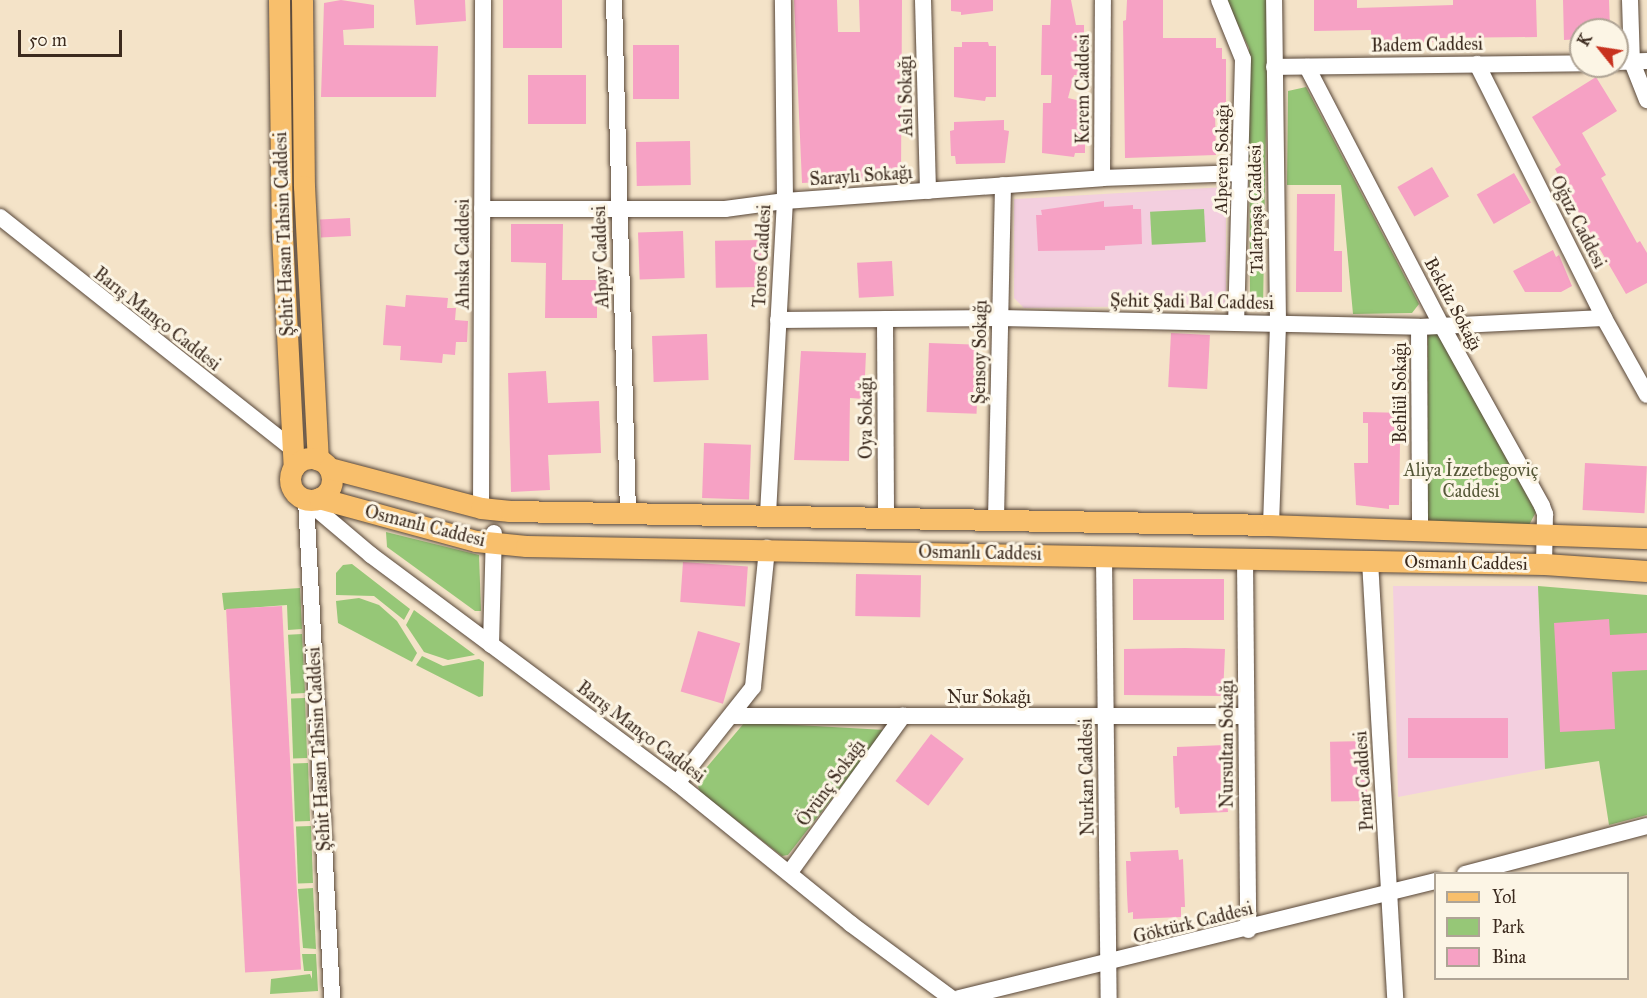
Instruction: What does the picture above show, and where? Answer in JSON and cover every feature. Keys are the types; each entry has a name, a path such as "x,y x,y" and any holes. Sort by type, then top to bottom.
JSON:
{"main road":[{"name":"Şehit Hasan Tahsin Caddesi","path":"279,0 282,235 293,458 292,487 313,499 332,482 323,464 304,186 302,0"},
{"path":"293,458 323,464"},
{"name":"Osmanlı Caddesi","path":"323,464 481,508 628,513 1271,525 1647,538"},
{"name":"Osmanlı Caddesi","path":"313,499 488,539 1104,556 1544,564 1647,571"},
{"path":"481,508 494,517 488,539 466,535 464,519 471,511 481,508"}],"street":[{"name":"Ahıska Caddesi","path":"481,508 483,0"},
{"name":"Alpay Caddesi","path":"614,0 628,513"},
{"name":"Toros Caddesi","path":"768,514 785,201 783,0"},
{"name":"Aslı Sokağı","path":"923,0 928,190"},
{"name":"Kerem Caddesi","path":"1102,178 1103,0"},
{"name":"Alperen Sokağı","path":"1220,0 1243,59 1242,173 1236,323"},
{"name":"Talatpaşa Caddesi","path":"1271,525 1278,322 1275,0"},
{"path":"1630,0 1632,62 1647,100"},
{"name":"Badem Caddesi","path":"1274,67 1569,63"},
{"name":"Oğuz Caddesi","path":"1477,64 1604,318 1647,395"},
{"name":"Bekdiz Sokağı","path":"1307,67 1442,326 1542,506 1545,534 1544,564"},
{"name":"Saraylı Sokağı","path":"482,209 725,209 785,201 928,190 1102,178 1242,173"},
{"name":"Şensoy Sokağı","path":"996,519 1003,185"},
{"name":"Barış Manço Caddesi","path":"0,217 293,458"},
{"name":"Şehit Şadi Bal Caddesi","path":"778,320 1000,318 1278,322 1419,327 1604,318"},
{"name":"Oya Sokağı","path":"885,320 886,517"},
{"name":"Behlül Sokağı","path":"1419,327 1420,530"},
{"name":"Barış Manço Caddesi","path":"313,499 371,555 677,783 790,872 851,924 951,998"},
{"name":"Şehit Hasan Tahsin Caddesi","path":"313,499 332,998"},
{"path":"488,539 491,645"},
{"path":"677,783 753,687 757,672 767,548"},
{"name":"Nurkan Caddesi","path":"1104,556 1109,998"},
{"name":"Nursultan Sokağı","path":"1245,559 1248,930"},
{"name":"Pınar Caddesi","path":"1370,561 1391,893 1395,998"},
{"name":"Nur Sokağı","path":"732,716 1246,717"},
{"name":"Övünç Sokağı","path":"790,872 903,716"},
{"path":"1469,872 1647,826"},
{"name":"Göktürk Caddesi","path":"960,998 1248,930 1434,882"}],"shaded area":[{"path":"1226,187 1226,305 1024,308 1014,298 1014,199"},
{"path":"1393,586 1538,586 1545,769 1398,797"}],"green space":[{"path":"1226,0 1268,0 1263,311 1250,308 1249,48"},
{"path":"1306,87 1419,304 1412,313 1353,314 1341,185 1287,185 1288,91"},
{"path":"1204,209 1206,242 1152,245 1150,212"},
{"name":"Aliya İzzetbegoviç Caddesi","path":"1437,332 1536,512 1529,525 1427,524 1428,335"},
{"path":"386,532 479,555 481,611 475,611 387,547"},
{"path":"352,564 410,609 404,620 374,596 336,595 336,573 343,565"},
{"path":"1538,586 1647,595 1647,815 1609,825 1599,761 1545,769"},
{"path":"300,588 302,629 288,630 287,605 224,610 222,593"},
{"path":"359,598 379,605 397,621 417,653 412,662 338,623 336,601"},
{"path":"414,610 475,655 448,660 424,652 406,625"},
{"path":"302,634 305,693 291,694 288,635"},
{"path":"422,656 443,666 479,659 484,662 483,696 479,697 416,665"},
{"path":"291,698 305,698 307,758 293,758"},
{"path":"745,722 885,730 788,855 782,856 700,792 696,780"},
{"path":"308,763 310,821 295,821 293,764"},
{"path":"311,826 313,883 298,883 296,827"},
{"path":"313,888 316,949 303,948 298,889"},
{"path":"302,954 316,954 318,991 270,994 271,979 310,974 312,979 312,971 304,971"}],"building":[{"path":"341,0 374,5 374,28 343,30 344,45 438,46 436,97 321,97 324,3"},
{"path":"414,0 465,0 466,21 416,25"},
{"path":"503,0 562,0 562,48 503,48"},
{"path":"794,0 837,0 838,32 860,32 859,0 902,0 901,178 802,183"},
{"path":"951,0 993,0 993,11 961,15 961,12 951,11"},
{"path":"1051,0 1071,0 1076,25 1084,25 1084,75 1074,75 1068,98 1085,102 1085,153 1075,153 1074,157 1042,153 1043,103 1051,103 1052,75 1041,75 1042,25 1050,25"},
{"path":"1127,0 1163,0 1163,38 1216,38 1216,48 1222,48 1222,59 1226,59 1226,110 1215,110 1216,155 1125,158 1123,21 1126,20"},
{"path":"1314,0 1357,0 1357,8 1453,5 1453,0 1536,0 1537,37 1439,38 1440,42 1371,44 1371,30 1314,31"},
{"path":"1563,0 1609,0 1610,18 1569,18 1569,40 1564,40"},
{"path":"962,42 988,42 989,46 996,46 996,97 986,97 985,101 954,97 954,47 962,47"},
{"path":"633,45 679,45 679,99 633,99"},
{"path":"528,75 586,75 586,124 528,124"},
{"path":"1597,78 1617,111 1582,133 1606,175 1601,178 1637,243 1640,241 1647,253 1647,283 1626,294 1555,169 1561,165 1532,117"},
{"path":"1004,120 1004,130 1009,131 1005,163 956,164 955,156 951,156 950,131 954,130 954,122"},
{"path":"690,141 691,185 637,186 636,142"},
{"path":"1432,167 1449,196 1414,216 1397,187"},
{"path":"1514,173 1531,202 1494,224 1477,194"},
{"path":"1297,194 1335,194 1334,251 1342,251 1342,292 1296,292"},
{"path":"1104,201 1104,207 1133,205 1133,209 1141,209 1142,244 1105,246 1105,250 1038,251 1036,215 1042,215 1041,210"},
{"path":"350,218 351,236 321,238 320,220"},
{"path":"511,224 563,224 562,280 597,280 597,318 545,318 546,263 511,262"},
{"path":"683,231 685,278 640,280 638,233"},
{"path":"761,240 762,287 716,288 715,241"},
{"path":"1553,250 1556,257 1559,255 1572,286 1561,292 1525,292 1513,271"},
{"path":"892,261 894,296 859,298 857,263"},
{"path":"406,295 448,298 447,308 456,308 455,320 468,321 467,342 456,342 455,355 443,354 442,363 400,360 401,346 383,345 386,305 405,307"},
{"path":"1171,333 1210,335 1207,389 1168,387"},
{"path":"707,334 709,380 654,382 652,336"},
{"path":"929,343 979,345 977,414 927,412"},
{"path":"801,351 866,353 864,399 850,398 849,461 794,460"},
{"path":"546,371 548,403 599,401 601,453 548,455 550,490 511,492 508,373"},
{"path":"1363,412 1407,413 1407,443 1400,443 1399,505 1389,505 1389,509 1356,505 1354,463 1368,463 1368,423 1363,423"},
{"path":"704,443 751,445 749,500 702,498"},
{"path":"1585,463 1647,466 1644,513 1583,510"},
{"path":"683,562 748,567 745,606 680,602"},
{"path":"856,574 921,575 920,617 855,616"},
{"path":"1133,579 1224,579 1224,620 1133,620"},
{"path":"282,606 301,970 245,972 226,609"},
{"path":"1609,619 1610,635 1647,633 1647,670 1612,672 1615,729 1560,732 1554,623"},
{"path":"698,631 740,643 723,704 681,692"},
{"path":"1124,649 1225,649 1223,696 1124,695"},
{"path":"1408,718 1508,718 1508,758 1408,758"},
{"path":"931,734 964,759 928,806 895,781"},
{"path":"1366,741 1367,801 1331,802 1330,742"},
{"path":"1225,745 1225,755 1230,754 1232,802 1227,802 1228,812 1180,814 1179,807 1175,808 1173,756 1177,756 1177,747"},
{"path":"1178,850 1179,860 1183,859 1185,907 1181,907 1181,917 1133,919 1133,912 1128,913 1127,894 1126,861 1131,861 1130,852"}]}
